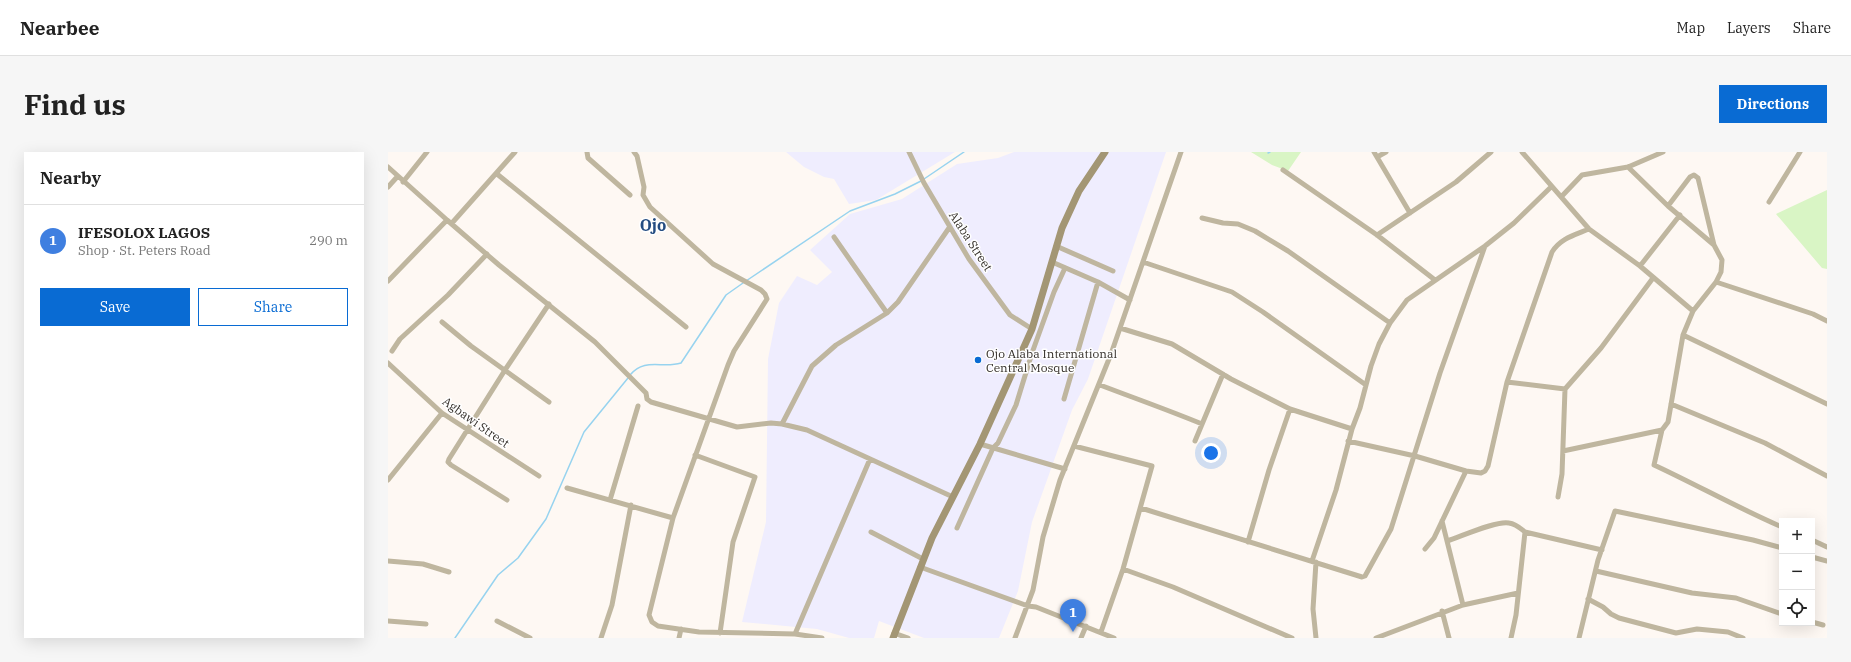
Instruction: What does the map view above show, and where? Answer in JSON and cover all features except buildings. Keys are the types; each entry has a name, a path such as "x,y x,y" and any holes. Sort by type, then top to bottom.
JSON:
{"main road":[{"path":"893,636 932,538 980,444 1032,329 1062,228 1079,191 1105,152"}],"street":[{"path":"403,182 427,152"},
{"path":"388,281 450,222 497,174 515,152"},
{"path":"587,152 588,158 630,195"},
{"path":"634,152 637,156 644,187 645,200 650,207 714,264 761,290 767,299 734,351 728,365 673,518 649,615 652,622 658,626 757,636 795,634 822,638"},
{"name":"Alaba Street","path":"909,152 922,181 966,254 1010,316 1032,329"},
{"path":"1015,638 1028,606 1043,537 1065,469 1100,385 1181,152"},
{"path":"1386,152 1376,155 1410,212"},
{"path":"1377,235 1456,182 1490,152"},
{"path":"1522,152 1551,187 1562,196 1589,228 1640,266 1693,311"},
{"path":"1562,196 1582,175 1628,167 1663,152"},
{"path":"1769,202 1800,152"},
{"path":"1628,167 1668,206 1714,245"},
{"path":"388,168 487,254 595,342 646,393 647,399 664,407 737,427 771,423 807,430 953,498"},
{"path":"1283,170 1377,235 1435,280"},
{"path":"497,174 686,327"},
{"path":"388,187 397,176"},
{"path":"1668,206 1690,177 1694,176 1698,178 1714,245 1722,260 1721,272 1716,282 1693,311 1683,336 1668,422 1662,430 1654,464 1720,496 1755,516 1779,526"},
{"path":"1316,638 1313,609 1314,562 1336,490 1348,441 1379,344 1390,323 1407,300 1485,246 1514,223 1551,187"},
{"path":"1640,266 1680,215"},
{"path":"1202,218 1223,223 1238,224 1255,231 1288,251 1390,323"},
{"path":"782,424 812,366 836,345 887,313 898,302 949,228"},
{"path":"1348,441 1415,456 1466,471 1482,473 1485,471 1488,466 1507,382 1552,252 1558,243 1564,239 1589,228"},
{"path":"834,237 887,313"},
{"path":"1056,246 1113,271"},
{"path":"1141,508 1362,577 1365,576 1391,528 1440,373 1485,246"},
{"path":"392,351 400,339 448,295 487,254"},
{"path":"1052,262 1098,282 1130,300"},
{"path":"1143,262 1232,292 1263,312 1366,385"},
{"path":"957,528 993,448 998,443 1016,405 1032,353 1054,292 1065,268"},
{"path":"1558,497 1562,474 1565,389 1601,348 1654,278"},
{"path":"1064,399 1098,282"},
{"path":"1716,282 1813,314 1827,321"},
{"path":"506,500 448,462 466,430 549,304"},
{"path":"442,322 549,402"},
{"path":"1120,328 1172,344 1223,374 1290,409 1352,429"},
{"path":"1683,336 1827,404"},
{"name":"Agbawi Street","path":"389,365 442,413 539,476"},
{"path":"1195,441 1223,374"},
{"path":"1507,382 1565,389"},
{"path":"1100,385 1140,401 1151,403 1202,424"},
{"path":"1672,404 1765,443 1827,476"},
{"path":"610,500 638,406"},
{"path":"1248,542 1269,470 1290,409"},
{"path":"388,480 442,413"},
{"path":"1563,451 1662,430"},
{"path":"980,444 1065,469"},
{"path":"1074,446 1152,466 1123,569 1101,632"},
{"path":"695,455 755,477 733,542 720,633"},
{"path":"795,634 870,459"},
{"path":"1425,549 1434,538 1466,471"},
{"path":"567,488 673,518"},
{"path":"601,638 612,605 631,505"},
{"path":"1579,638 1588,599 1615,510 1753,540 1779,547"},
{"path":"1442,521 1463,605"},
{"path":"1447,542 1494,524 1507,522 1516,525 1525,532 1602,550"},
{"path":"871,532 923,559"},
{"path":"1511,638 1525,532"},
{"path":"1815,541 1827,547"},
{"path":"1815,558 1827,561"},
{"path":"388,561 423,564 449,572"},
{"path":"920,567 1028,606 1036,607 1114,638"},
{"path":"1123,569 1173,587 1292,638"},
{"path":"1596,571 1692,593 1731,597 1779,613"},
{"path":"1376,638 1392,630 1442,611 1518,593"},
{"path":"1588,599 1619,618 1668,631 1676,633 1696,629 1728,632 1743,638"},
{"path":"1442,611 1449,638"},
{"path":"388,621 426,624"},
{"path":"497,621 530,638"},
{"path":"1815,623 1823,625"},
{"path":"1081,638 1086,626"},
{"path":"679,638 681,629"},
{"path":"1391,638 1392,630"},
{"path":"893,636 908,638"}],"shaded area":[{"path":"786,152 955,152 876,200 849,204 834,179 824,177 804,167"},
{"path":"1014,152 1166,152 1088,379 1072,410 1032,522 1018,591 999,638 924,638 879,621 874,638 849,638 817,629 742,622 766,522 768,359 779,303 797,276 817,285 832,272 810,250 850,214 902,199 957,164 998,158"}],"green space":[{"path":"1251,152 1301,152 1288,171 1272,165"},
{"path":"1827,190 1827,269 1822,268 1776,214"}],"waterway":[{"path":"924,179 964,152"},
{"path":"746,281 850,211 895,194 921,181"},
{"path":"630,375 642,366 681,363 726,295 743,283"},
{"path":"455,638 498,575 518,558 546,519 584,432 628,378"}],"place":[{"name":"Ojo Alaba International Central Mosque","path":"978,360"},
{"name":"IFESOLOX LAGOS","path":"1073,632"}],"district":[{"name":"Ojo","path":"653,225"}]}
